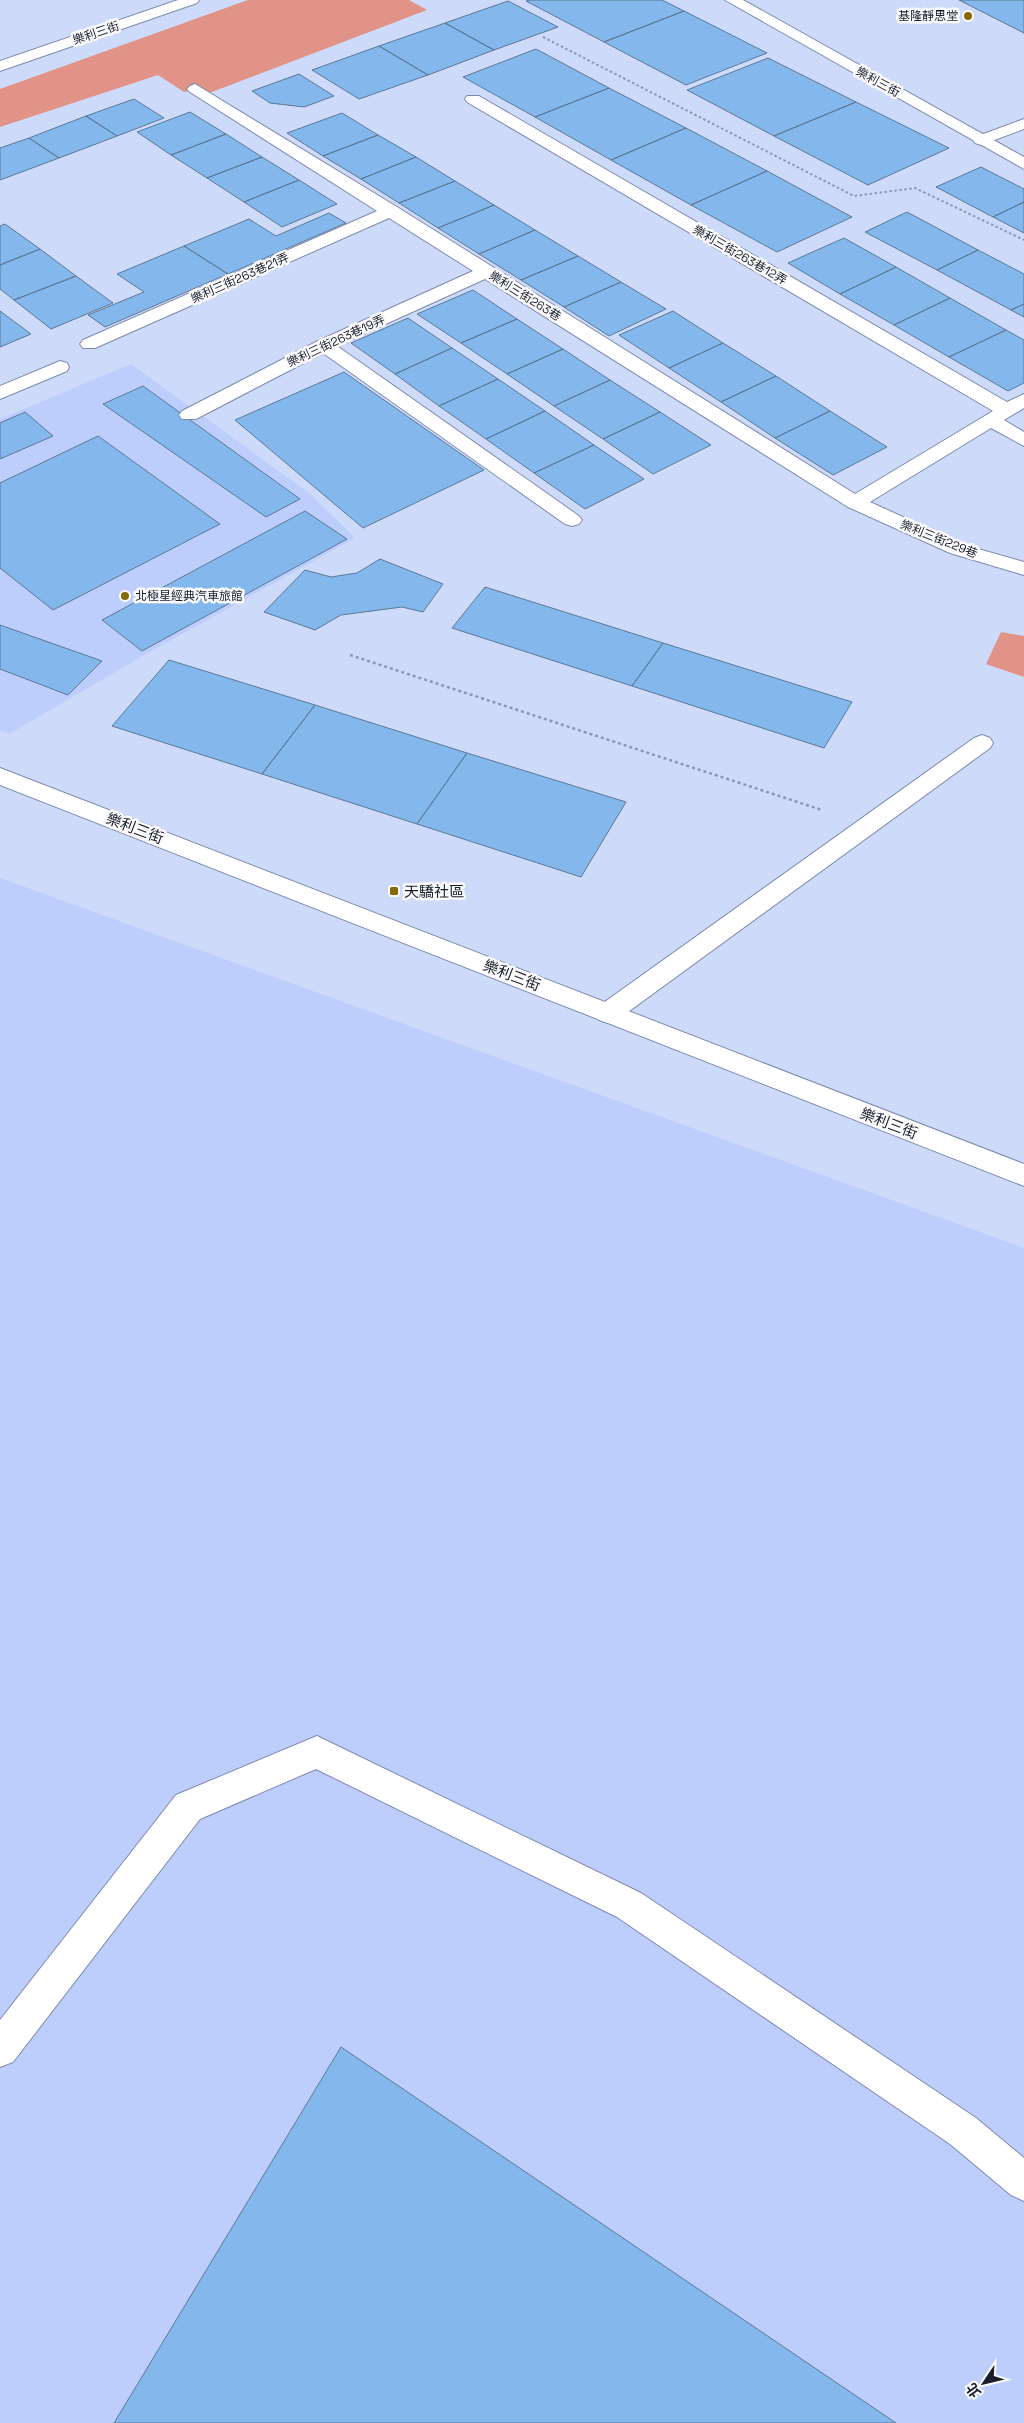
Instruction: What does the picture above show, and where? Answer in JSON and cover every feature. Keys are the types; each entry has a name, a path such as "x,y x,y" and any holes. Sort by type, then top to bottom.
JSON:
{"street":[{"name":"樂利三街","path":"0,66 192,0"},
{"name":"樂利三街","path":"732,0 1024,164"},
{"name":"樂利三街263巷","path":"195,89 855,503"},
{"name":"樂利三街263巷12弄","path":"473,100 1006,410"},
{"path":"981,140 1024,124"},
{"name":"樂利三街263巷21弄","path":"89,344 391,211"},
{"name":"樂利三街263巷19弄","path":"189,415 324,345 486,272"},
{"path":"324,345 572,520"},
{"path":"0,392 60,367"},
{"path":"855,503 1024,400"},
{"path":"990,420 1024,440"},
{"name":"樂利三街229巷","path":"855,503 957,549 1024,569"},
{"path":"608,1013 982,743"},
{"name":"樂利三街","path":"0,776 1024,1175"},
{"path":"0,2049 188,1807 317,1752 629,1905 963,2131 1024,2182"}],"path":[{"path":"543,37 854,196 915,188 1024,240"},
{"path":"350,655 868,825"}],"shaded area":[{"path":"248,0 409,0 427,10 204,95 195,89 184,92 158,75 0,127 0,89"},
{"name":"北極星經典汽車旅館","path":"131,364 309,493 355,538 146,654 9,734 0,730 0,419"},
{"path":"1001,632 1024,636 1024,677 986,664"},
{"path":"0,878 1024,1248 1024,2423 0,2423"}],"building":[{"path":"662,0 684,11 604,42 526,1"},
{"name":"基隆靜思堂","path":"959,0 1024,0 1024,33"},
{"path":"508,1 558,27 494,50 445,23"},
{"path":"684,11 767,53 686,85 604,42"},
{"path":"445,23 494,50 428,75 379,46"},
{"path":"379,46 428,75 359,99 312,70"},
{"path":"536,49 609,88 535,117 463,77"},
{"path":"768,58 856,102 774,136 687,90"},
{"path":"299,74 334,96 304,107 270,103 252,91"},
{"path":"609,88 686,128 611,160 535,117"},
{"path":"134,99 164,118 117,136 86,116"},
{"path":"856,102 949,148 868,185 774,136"},
{"path":"190,112 226,134 171,155 137,132"},
{"path":"342,113 378,135 323,156 287,133"},
{"path":"86,116 117,136 59,158 29,138"},
{"path":"686,128 767,171 691,205 611,160"},
{"path":"226,134 262,157 207,178 171,155"},
{"path":"378,135 416,157 361,179 323,156"},
{"path":"29,138 59,158 0,180 0,148"},
{"path":"262,157 299,180 244,202 207,178"},
{"path":"416,157 455,181 399,203 361,179"},
{"path":"981,167 1024,189 1024,202 993,217 936,187"},
{"path":"767,171 852,217 777,252 691,205"},
{"path":"299,180 337,204 282,227 244,202"},
{"path":"455,181 494,205 438,228 399,203"},
{"path":"1024,202 1024,233 993,217"},
{"path":"494,205 535,230 479,254 438,228"},
{"path":"907,212 978,250 937,270 865,232"},
{"path":"329,213 346,223 228,274 184,246 249,219 276,236"},
{"path":"5,224 40,249 0,265 0,226"},
{"path":"535,230 578,256 521,280 479,254"},
{"path":"844,238 896,267 840,294 788,263"},
{"path":"184,246 228,274 105,327 88,315 144,292 117,274"},
{"path":"40,249 76,276 14,300 0,289 0,265"},
{"path":"978,250 1024,274 1024,304 1011,310 937,270"},
{"path":"578,256 621,282 564,307 521,280"},
{"path":"896,267 950,298 894,325 840,294"},
{"path":"76,276 113,303 51,329 14,300"},
{"path":"621,282 666,309 609,336 564,307"},
{"path":"473,290 517,319 461,343 417,314"},
{"path":"950,298 1006,330 949,357 894,325"},
{"path":"1024,304 1024,317 1011,310"},
{"path":"0,311 31,334 0,347"},
{"path":"673,311 723,343 669,368 619,335"},
{"path":"408,318 452,348 395,374 351,343"},
{"path":"517,319 563,349 507,374 461,343"},
{"path":"1006,330 1024,340 1024,383 1008,391 949,357"},
{"path":"723,343 776,376 721,402 669,368"},
{"path":"452,348 498,379 439,406 395,374"},
{"path":"563,349 610,380 554,406 507,374"},
{"path":"344,372 484,470 363,528 235,420"},
{"path":"776,376 830,411 775,438 721,402"},
{"path":"498,379 545,411 486,439 439,406"},
{"path":"610,380 660,412 603,439 554,406"},
{"path":"143,386 300,499 266,517 103,404"},
{"path":"545,411 594,445 534,473 486,439"},
{"path":"830,411 887,447 833,475 775,438"},
{"path":"25,412 53,436 0,459 0,423"},
{"path":"660,412 711,445 653,474 603,439"},
{"path":"98,436 220,524 53,610 0,568 0,483"},
{"path":"594,445 644,479 585,509 534,473"},
{"path":"305,511 347,539 142,651 102,620"},
{"path":"380,559 443,584 423,612 402,607 341,615 315,630 264,612 305,570 331,577 357,573"},
{"path":"485,587 663,643 632,686 452,628"},
{"path":"0,625 102,661 68,695 0,669"},
{"path":"663,643 852,702 824,748 632,686"},
{"path":"169,660 315,705 262,774 112,726"},
{"path":"315,705 467,753 417,824 262,774"},
{"path":"467,753 626,802 581,877 417,824"},
{"path":"341,2047 896,2423 114,2423"}],"place":[{"name":"基隆靜思堂","path":"968,16"},
{"name":"北極星經典汽車旅館","path":"125,596"},
{"name":"天驕社區","path":"394,891"}]}
